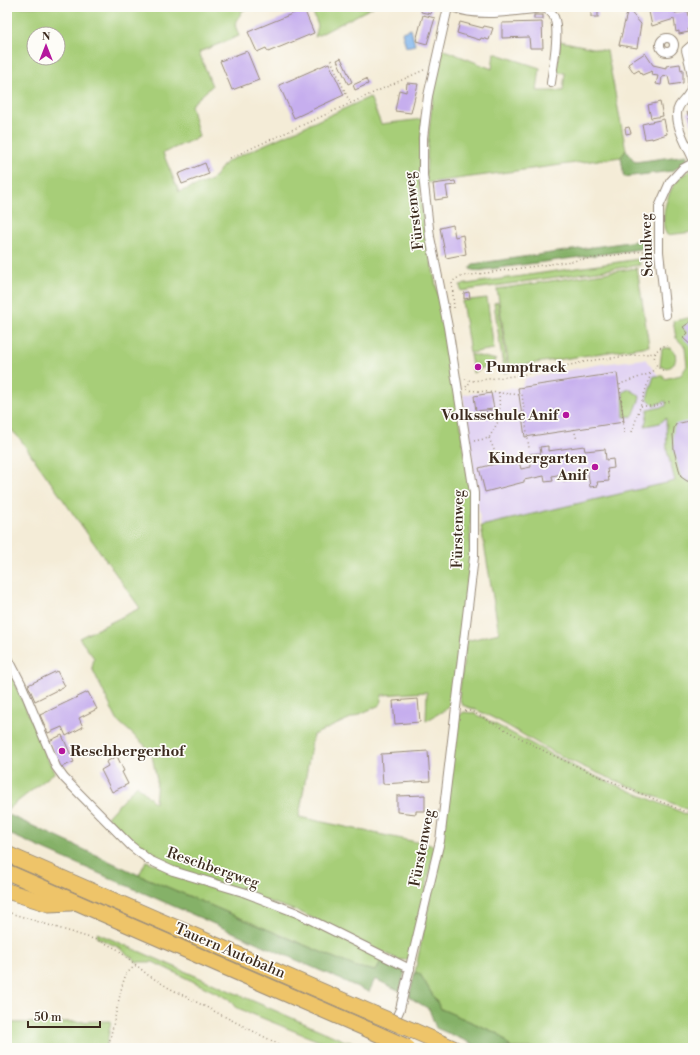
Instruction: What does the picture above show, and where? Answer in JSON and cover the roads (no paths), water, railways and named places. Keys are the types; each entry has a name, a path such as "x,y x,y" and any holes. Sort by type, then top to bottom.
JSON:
{"highway":[{"name":"Tauern Autobahn","path":"7,854 453,1048"},
{"name":"Tauern Autobahn","path":"7,872 409,1047"},
{"path":"7,891 49,904 76,903"}],"street":[{"name":"Fürstenweg","path":"383,1048 400,1009 440,841 474,542 474,493 467,443 448,327 430,237 422,175 425,116 448,7"},
{"path":"452,7 463,11 489,13 542,8 549,10 554,17 556,41 551,83"},
{"path":"686,50 693,44"},
{"path":"674,47 686,50"},
{"path":"686,50 692,85 689,94 679,104 677,114 679,126 693,159"},
{"name":"Schulweg","path":"666,315 660,249 659,207 670,182 682,169 693,163"},
{"name":"Reschbergweg","path":"7,656 21,683 56,767 64,778 131,846 149,860 173,871 243,892 297,913 410,969"}],"water":[{"path":"411,29 415,45 406,47 402,32"}],"place":[{"name":"Pumptrack","path":"478,367"},
{"name":"Volksschule Anif","path":"566,415"},
{"name":"Kindergarten Anif","path":"595,467"},
{"name":"Reschbergerhof","path":"62,751"}]}
